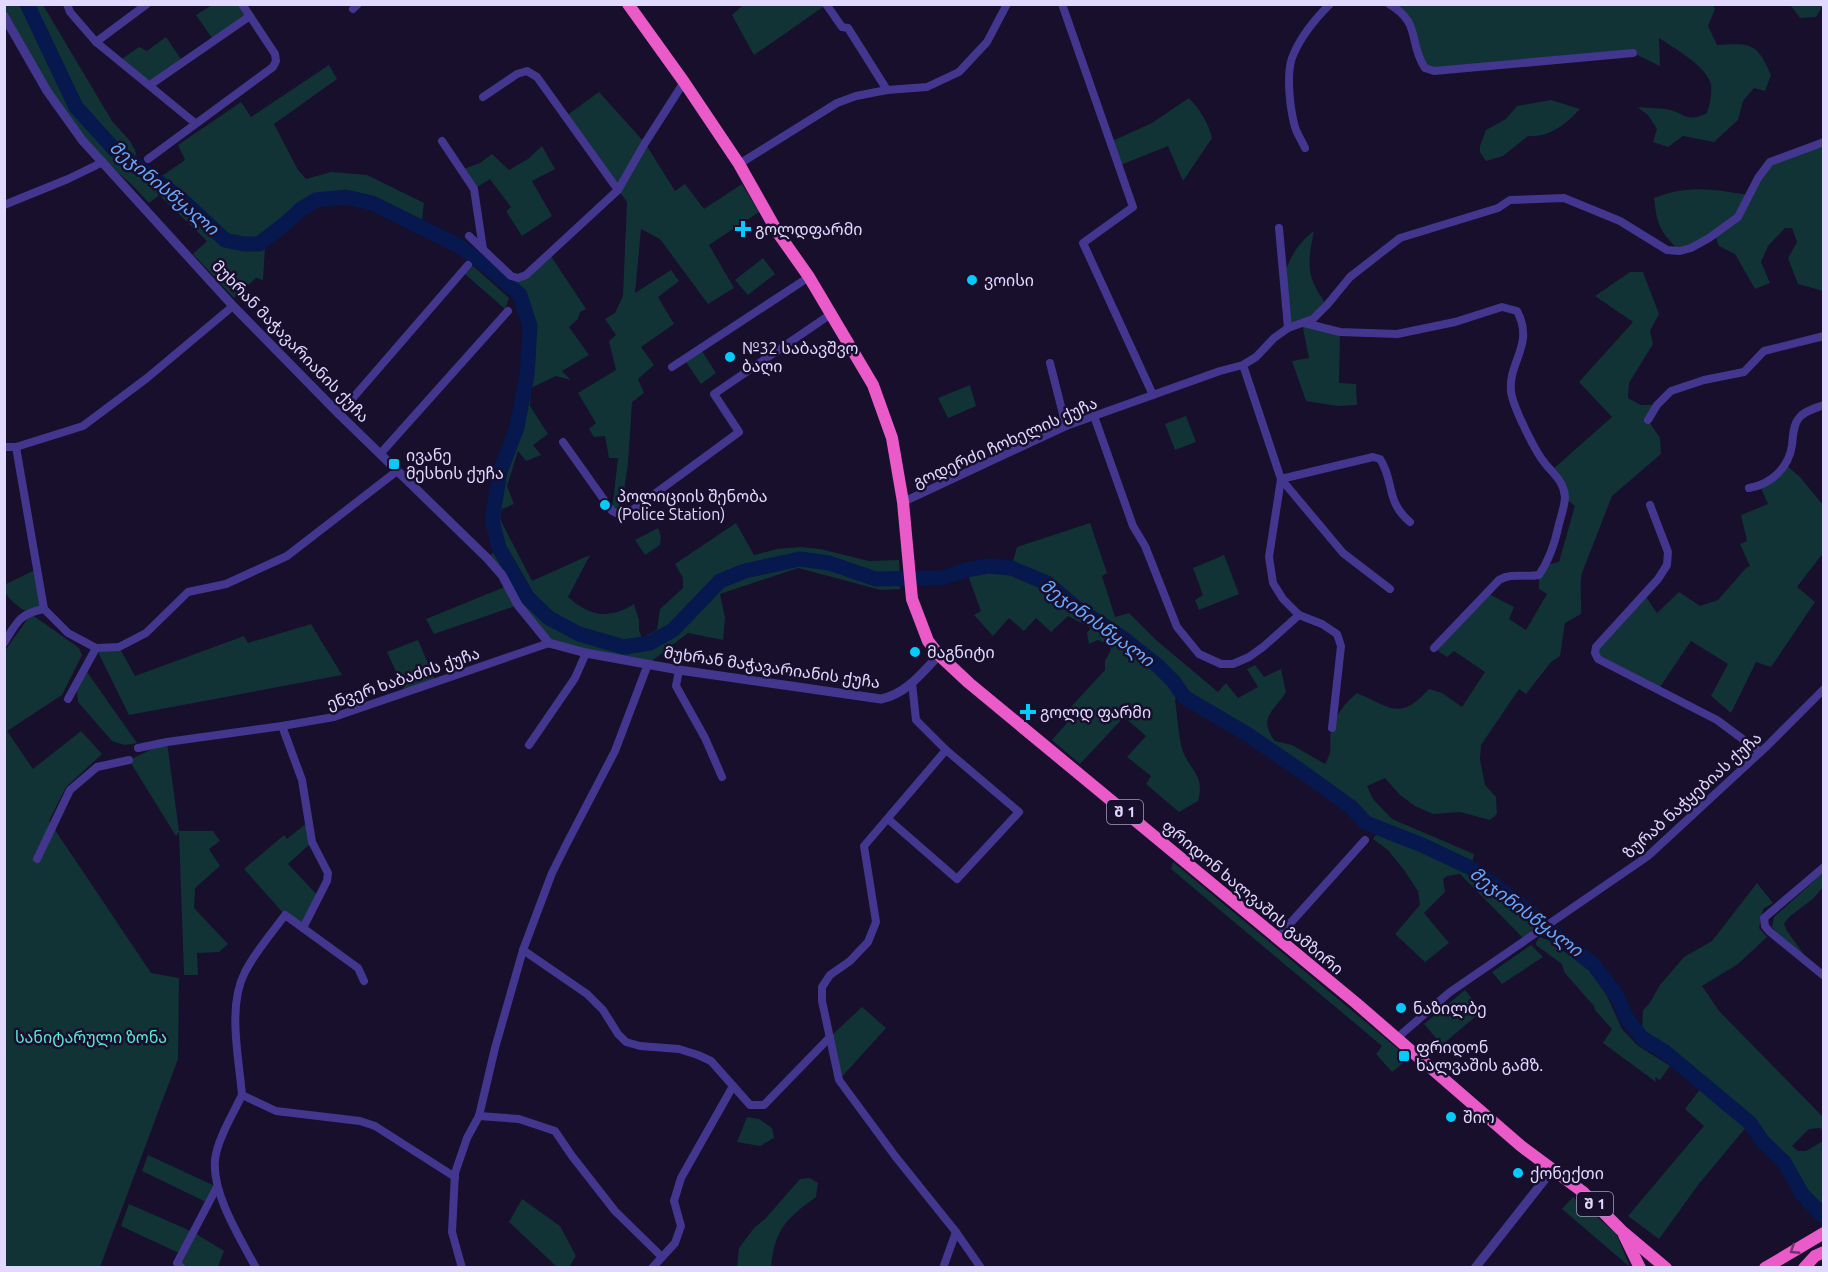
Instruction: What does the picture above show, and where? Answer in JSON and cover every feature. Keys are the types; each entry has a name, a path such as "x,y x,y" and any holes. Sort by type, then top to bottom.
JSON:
{"highway":[{"name":"ფრიდონ ხალვაშის გამზირი","path":"628,4 739,164 778,233 809,277 873,386 892,438 903,502 912,599 928,641 939,655 969,683 1277,938 1512,1138 1583,1192 1622,1231 1666,1268"},
{"path":"1622,1231 1640,1268"},
{"path":"1765,1268 1824,1233"},
{"path":"1804,1268 1815,1256 1824,1252"}],"street":[{"path":"67,4 70,12 96,42 195,123"},
{"path":"96,42 147,4"},
{"path":"148,159 273,67 276,61 275,54 242,4"},
{"path":"826,4 842,27 848,28 887,90"},
{"path":"739,164 837,103 856,96 887,90 927,87 960,72 987,42 1007,4"},
{"path":"1062,4 1133,207 1083,243 1153,396"},
{"path":"1305,148 1295,128 1290,103 1289,78 1292,55 1305,34 1330,4"},
{"path":"1389,4 1403,12 1412,29 1420,62 1425,68 1434,71 1633,53"},
{"name":"მუხრან მაჭავარიანის ქუჩა","path":"4,16 65,119 233,306 339,414 488,558 502,576 518,605 549,643 586,653 679,670 881,699 892,697 912,683 939,655"},
{"path":"150,85 250,16"},
{"path":"483,97 517,74 527,71 537,76 618,190"},
{"path":"469,236 510,276 518,278 526,275 618,190 684,82"},
{"path":"442,141 474,189 483,250"},
{"name":"გოდერძი ჩოხელის ქუჩა","path":"903,502 1066,426 1243,365 1256,357 1274,338 1288,328 1313,319 1350,277 1400,238 1498,208 1510,200 1564,198 1620,221 1667,250 1676,252 1691,248 1723,230 1738,217 1758,178 1770,162 1824,142"},
{"path":"4,205 103,162"},
{"path":"1279,228 1288,328"},
{"path":"339,414 468,265"},
{"path":"672,367 809,277"},
{"path":"4,447 16,447 83,426 147,378 233,306"},
{"path":"1302,322 1340,332 1397,334 1455,322 1502,307 1517,311 1521,317 1523,342 1510,390 1513,402 1538,454 1561,481 1565,498 1554,547 1539,575 1530,577 1507,575 1499,580 1434,648"},
{"path":"381,453 507,311"},
{"path":"563,442 612,514 630,512 739,432 714,394 831,314"},
{"path":"1648,420 1657,405 1671,391 1704,380 1744,372 1764,351 1824,336"},
{"path":"1050,363 1066,426"},
{"path":"1243,365 1281,479 1343,553 1390,589"},
{"path":"1749,488 1760,486 1786,465 1798,418 1824,405"},
{"path":"1094,416 1133,526 1145,546 1177,627 1199,654 1221,664 1233,664 1263,647 1299,615"},
{"path":"16,447 44,609 68,633 96,648 119,647 146,633 189,592 226,585 287,556 397,471"},
{"path":"1281,479 1373,457 1380,459 1385,466 1392,501 1410,522"},
{"path":"1281,479 1269,557 1273,583 1283,599 1299,615 1337,633 1341,646 1332,728"},
{"path":"1650,505 1668,552 1667,565 1658,579 1596,647 1595,653 1598,658 1717,720 1760,752"},
{"path":"4,643 16,624 28,612 44,609"},
{"name":"ენვერ ხაბაძის ქუჩა","path":"138,748 334,717 549,643"},
{"path":"68,699 96,648"},
{"path":"529,746 575,678 586,653"},
{"path":"462,1268 452,1232 455,1177 466,1138 479,1116 495,1048 523,950 552,873 615,751 648,664"},
{"path":"679,670 676,686 705,738 722,777"},
{"path":"888,819 957,879 1019,812 946,750 916,720 912,683"},
{"name":"ზურაბ ნაჭყებიას ქუჩა","path":"1396,1038 1450,992 1648,856 1824,689"},
{"path":"282,726 302,780 312,842 328,873 327,880 303,928"},
{"path":"946,750 864,846 876,922 868,942 850,962 830,975 822,987 822,1001 839,1080 895,1156 957,1232 981,1268"},
{"path":"37,859 70,790 97,767 129,760"},
{"path":"1277,938 1365,840"},
{"path":"1824,867 1764,918 1764,926 1824,976"},
{"path":"256,1268 238,1235 217,1186 215,1160 242,1095 235,1006 241,980 245,970 285,915 358,968 364,981"},
{"path":"523,950 587,993 603,1010 618,1034 626,1042 640,1046 679,1049 698,1054 711,1061 750,1105 764,1105 830,1037"},
{"path":"652,1268 675,1243 681,1226 674,1201 681,1178 733,1086"},
{"path":"242,1095 276,1112 360,1121 375,1126 455,1177"},
{"path":"479,1116 519,1119 555,1131 615,1211 662,1257"},
{"path":"1475,1268 1553,1169"},
{"path":"178,1266 217,1186"},
{"path":"943,1268 957,1232"}],"green space":[{"path":"242,4 250,16 214,41 196,15 212,5"},
{"path":"1792,4 1823,5 1816,17 1800,18 1791,6"},
{"path":"5,5 43,5 112,121 130,141 139,167 114,149 110,154 125,169 156,186 219,241 232,249 247,250 265,247 263,280 256,278 234,298 193,254 207,241 159,195 149,203 82,140 5,16"},
{"path":"743,5 826,5 754,55 732,15"},
{"path":"1389,5 1713,5 1715,9 1708,26 1717,45 1738,44 1752,47 1757,50 1771,75 1765,91 1754,88 1743,101 1738,120 1714,142 1683,136 1668,147 1653,142 1657,129 1648,115 1637,107 1672,110 1689,117 1699,116 1707,113 1711,85 1697,64 1659,38 1660,66 1633,53 1425,68 1412,29"},
{"path":"166,37 183,62 150,85 119,61 139,47 147,51"},
{"path":"329,65 337,79 274,124 298,170 306,179 331,172 367,175 424,203 421,227 371,203 330,198 316,200 305,205 266,239 254,244 241,245 219,235 194,210 156,180 185,160 178,145 241,102 251,117"},
{"path":"599,92 645,143 675,191 685,184 704,209 742,184 759,212 709,245 734,288 708,304 660,239 641,229 635,293 671,270 679,281 658,297 674,324 641,347 654,365 638,379 644,393 632,402 628,464 620,515 612,511 618,458 609,458 605,436 594,437 589,429 596,423 578,393 616,370 609,341 616,335 605,319 615,313 623,296 627,202 566,116"},
{"path":"1189,98 1204,117 1212,138 1183,181 1168,146 1118,166 1110,142 1152,123"},
{"path":"1551,100 1580,109 1557,129 1543,135 1528,136 1503,156 1486,161 1480,152 1480,146 1486,130 1506,119 1517,106"},
{"path":"1823,143 1823,291 1798,284 1788,258 1797,242 1792,228 1785,228 1768,246 1761,262 1770,283 1755,289 1735,254 1719,246 1715,235 1680,251 1661,228 1654,198 1691,190 1713,190 1750,195 1772,163"},
{"path":"542,146 555,169 532,181 552,216 522,236 506,211 511,207 490,179 474,189 461,170 480,163 492,154 509,170 528,159"},
{"path":"1314,231 1310,270 1315,287 1327,305 1303,322 1340,332 1339,383 1356,384 1357,405 1337,406 1306,401 1292,361 1309,358 1302,323 1288,328 1284,279 1294,252"},
{"path":"549,253 586,309 580,312 578,319 569,327 589,355 562,371 571,380 556,376 531,388 530,406 548,434 533,445 541,455 526,461 518,451 507,486 514,504 502,509 500,519 532,581 590,555 568,597 584,608 600,614 616,612 634,604 642,638 657,630 660,609 683,588 683,578 675,564 736,523 754,555 777,549 800,547 820,549 869,561 899,560 900,589 881,590 798,568 720,594 725,618 723,640 688,633 648,664 549,643 518,605 434,634 426,619 507,586 487,558 498,548 492,520 500,472 517,427 527,375 530,326 520,295 508,284"},
{"path":"763,258 775,274 748,295 735,280"},
{"path":"473,266 509,298 505,309 465,274"},
{"path":"1630,272 1643,272 1659,314 1650,331 1653,344 1629,383 1628,398 1641,405 1657,405 1648,420 1660,438 1661,454 1612,496 1582,573 1581,614 1565,623 1560,656 1551,662 1526,694 1519,689 1481,745 1480,760 1485,785 1496,797 1497,814 1490,820 1460,812 1433,814 1415,806 1400,795 1385,778 1367,786 1373,799 1392,819 1474,854 1471,868 1468,871 1538,927 1523,938 1460,874 1447,876 1443,879 1445,892 1424,913 1449,943 1425,962 1395,934 1420,905 1418,891 1404,870 1388,850 1373,839 1381,829 1366,823 1351,807 1247,734 1184,697 1175,699 1181,745 1198,778 1200,792 1198,801 1179,812 1146,784 1151,776 1127,757 1146,736 1124,717 1080,764 1052,740 1074,715 1069,709 1105,670 1105,661 1111,650 1110,645 1098,640 1089,644 1087,633 1091,628 1068,616 1051,632 1036,618 1024,631 1009,618 993,636 974,615 981,611 966,570 988,566 1011,568 1017,547 1090,523 1107,573 1102,576 1115,617 1129,613 1156,640 1218,692 1226,683 1238,698 1258,687 1247,669 1255,665 1264,677 1281,669 1286,692 1267,720 1267,726 1275,741 1292,745 1325,764 1330,754 1331,733 1336,718 1357,693 1394,709 1410,706 1429,689 1442,693 1462,707 1485,672 1454,651 1447,657 1434,648 1487,593 1514,607 1509,619 1526,630 1547,594 1539,589 1539,575 1545,565 1559,562 1575,506 1565,498 1552,470 1612,417 1579,382 1633,322 1595,296"},
{"path":"700,348 716,373 701,384 684,359"},
{"path":"970,385 976,406 948,418 938,398"},
{"path":"1186,416 1196,442 1175,450 1165,424"},
{"path":"1786,465 1800,477 1823,505 1823,553 1797,587 1815,602 1771,667 1756,662 1731,713 1711,696 1728,664 1691,641 1658,690 1598,659 1596,647 1644,594 1657,613 1679,592 1700,606 1718,600 1750,566 1740,544 1747,541 1741,515 1768,504 1760,486"},
{"path":"658,528 661,536 660,545 645,555 635,540"},
{"path":"1224,555 1239,594 1199,610 1195,600 1203,595 1193,568"},
{"path":"37,569 44,609 28,613 9,598 4,585"},
{"name":"სანიტარული ზონა","path":"31,614 79,648 82,655 62,695 7,731 33,769 81,731 102,754 66,787 49,821 151,973 179,978 178,1059 100,1267 5,1268 4,652"},
{"path":"311,624 342,675 129,715 96,648 119,647 135,676 244,636 248,643"},
{"path":"418,640 436,682 406,693 387,652"},
{"path":"87,672 137,743 125,745 112,741 78,702 77,691"},
{"path":"167,742 179,831 213,831 220,841 209,849 220,866 195,888 194,908 228,944 219,952 197,953 198,975 184,975 179,832 176,836 129,760"},
{"path":"308,822 312,842 288,864 319,897 303,928 285,915 244,869 284,835 287,839"},
{"path":"1173,862 1409,1058 1392,1072 1376,1054 1382,1046 1171,869"},
{"path":"1823,873 1823,887 1784,924 1805,956 1793,949 1772,927 1774,917"},
{"path":"1757,883 1773,903 1763,909 1759,928 1767,937 1738,964 1702,986 1719,1011 1823,1117 1823,1131 1820,1128 1809,1129 1792,1146 1798,1151 1806,1151 1823,1141 1823,1204 1802,1187 1789,1158 1774,1145 1761,1128 1675,1056 1642,1034 1643,1010 1660,985 1684,957 1712,941"},
{"path":"1540,937 1585,963 1607,996 1622,1029 1637,1045 1670,1066 1660,1080 1655,1077 1656,1082 1603,1043 1612,1029 1564,972 1562,964 1536,945"},
{"path":"1531,945 1543,957 1502,984 1492,972"},
{"path":"1465,990 1482,1011 1442,1045 1424,1024"},
{"path":"862,1007 886,1028 839,1080 830,1037"},
{"path":"1701,1088 1719,1099 1747,1126 1698,1185 1659,1239 1628,1216 1704,1126 1685,1109"},
{"path":"747,1117 759,1119 772,1128 774,1138 760,1146 737,1142"},
{"path":"148,1155 217,1187 208,1203 142,1171"},
{"path":"810,1178 818,1183 816,1197 784,1226 776,1243 771,1267 737,1267 739,1248 754,1228 765,1219 800,1179"},
{"path":"1573,1197 1616,1233 1630,1267 1562,1209"},
{"path":"522,1199 560,1226 576,1256 569,1267 557,1267 509,1222"},
{"path":"129,1204 193,1232 224,1251 218,1267 174,1267 181,1254 121,1226"}],"waterway":[{"name":"მეჯინისწყალი","path":"27,4 76,107 114,149 180,198 225,240 259,244 301,209 316,200 346,197 372,203 459,246 520,295 530,326 527,375 517,427 500,472 492,520 499,548 528,598 549,618 579,634 624,647 650,643 673,630 720,581 745,571 800,559 829,563 876,579 942,578 988,566 1011,568 1047,583 1074,606 1123,638 1157,665 1174,682 1184,697 1247,734 1301,771 1351,807 1366,823 1422,845 1471,868 1528,910 1550,931 1594,965 1617,996 1626,1017 1642,1038 1665,1052 1750,1123 1762,1141 1784,1162 1802,1194 1823,1216"}],"place":[{"name":"გოლდფარმი","path":"743,229"},
{"name":"ვოისი","path":"972,280"},
{"name":"№32 საბავშვო ბაღი","path":"730,357"},
{"name":"ივანე მესხის ქუჩა","path":"394,464"},
{"name":"პოლიციის შენობა (Police Station)","path":"605,505"},
{"name":"მაგნიტი","path":"915,652"},
{"name":"გოლდ ფარმი","path":"1028,712"},
{"name":"ნაზილბე","path":"1401,1008"},
{"name":"ფრიდონ ხალვაშის გამზ.","path":"1404,1056"},
{"name":"შიო","path":"1451,1117"},
{"name":"ქონექთი","path":"1518,1173"}]}
